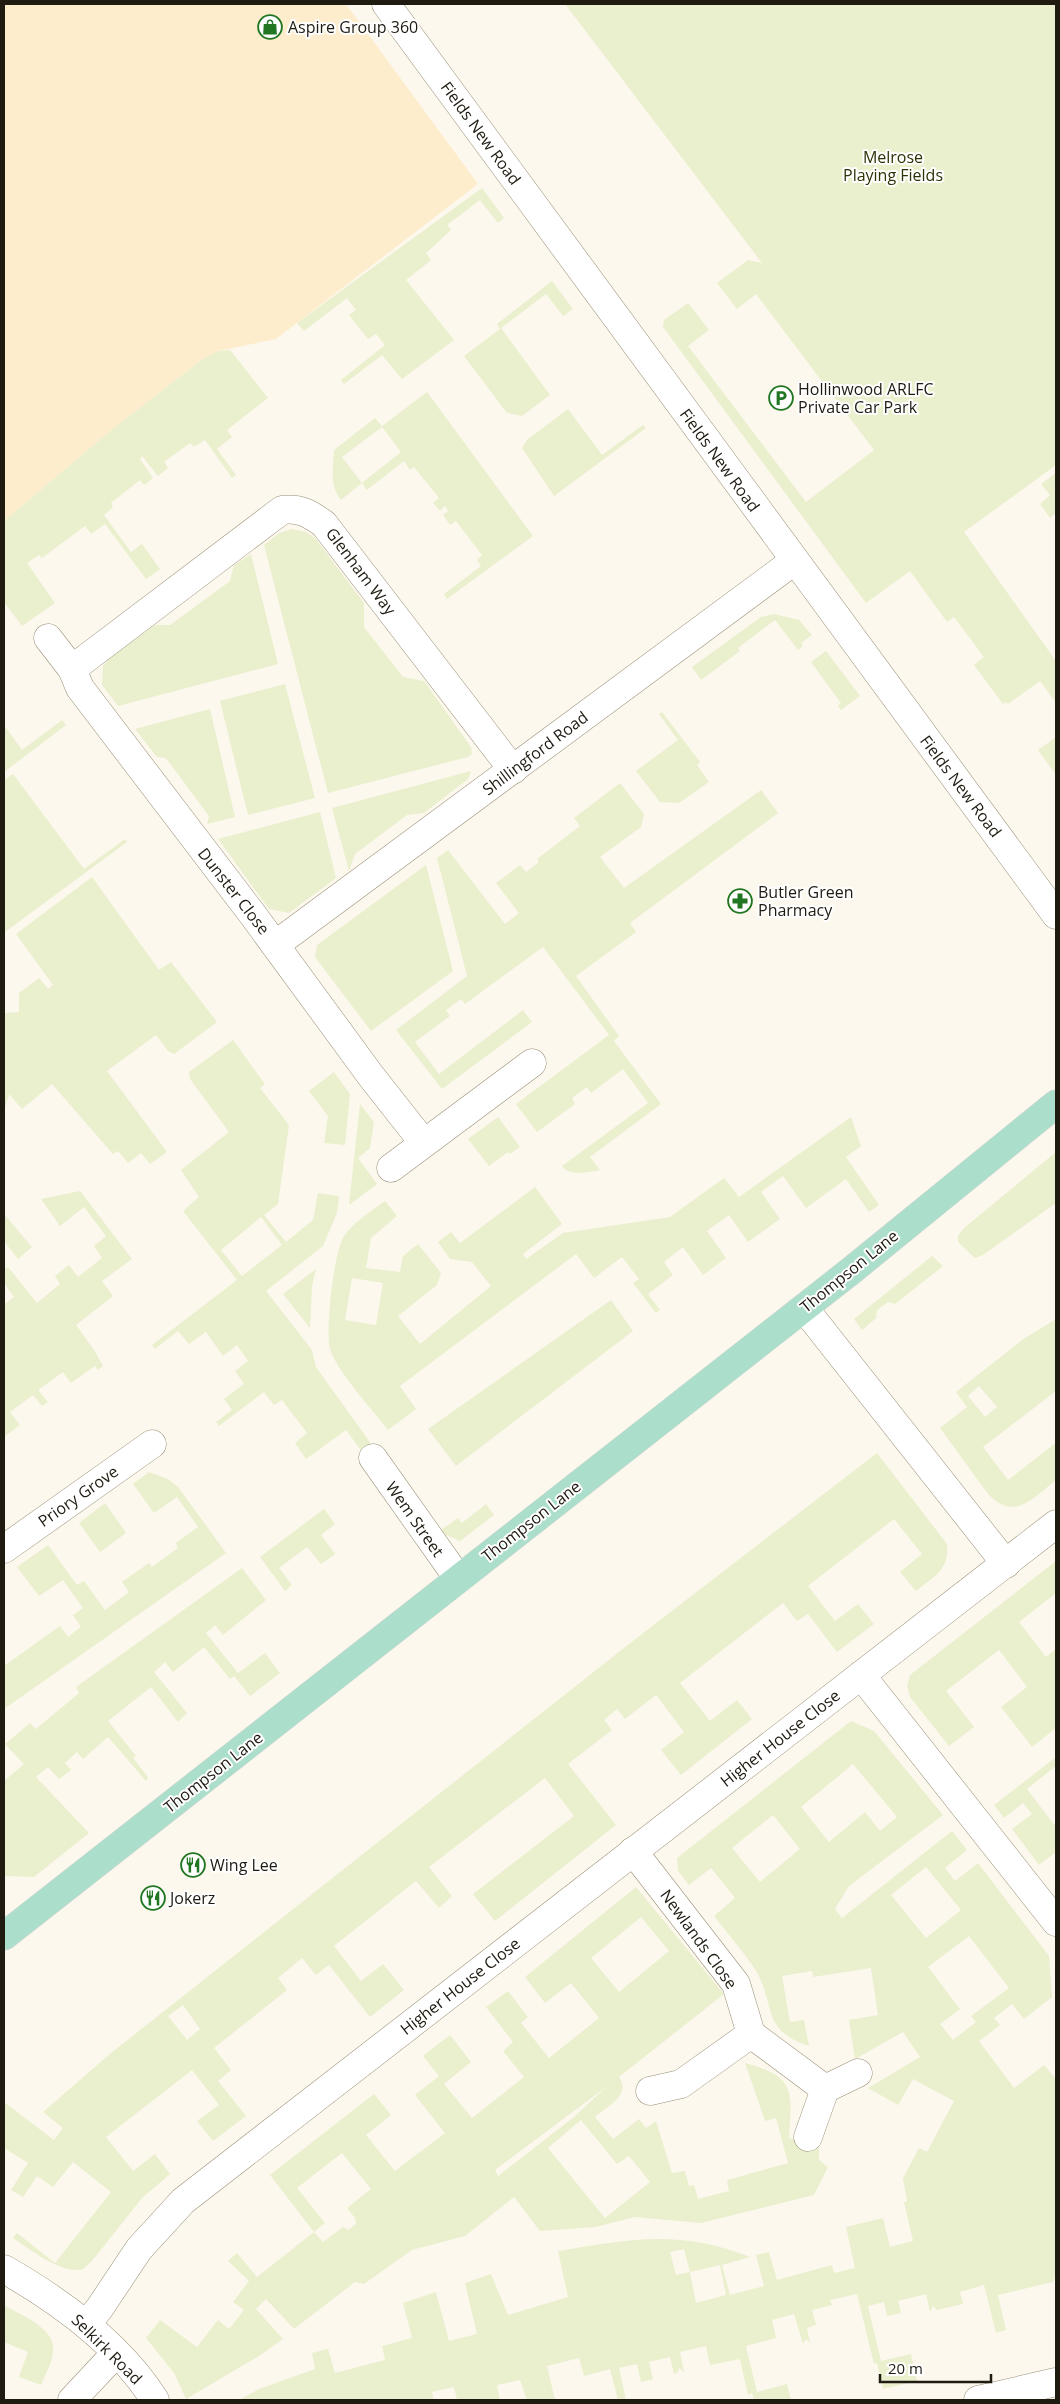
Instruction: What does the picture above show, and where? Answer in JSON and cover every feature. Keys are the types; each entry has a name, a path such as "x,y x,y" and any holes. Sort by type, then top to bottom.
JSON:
{"main road":[{"name":"Thompson Lane","path":"4,1936 804,1308 1056,1104"}],"street":[{"name":"Fields New Road","path":"386,4 1056,915"},
{"name":"Glenham Way","path":"72,669 282,510 296,508 306,511 324,524 513,770"},
{"name":"Shillingford Road","path":"275,946 794,561"},
{"name":"Dunster Close","path":"48,638 72,669 80,688 371,1076 423,1142"},
{"path":"390,1168 532,1063"},
{"path":"804,1308 1006,1564"},
{"name":"Priory Grove","path":"4,1549 152,1444"},
{"name":"Wem Street","path":"373,1458 458,1578"},
{"name":"Higher House Close","path":"86,2324 99,2309 139,2249 183,2201 1056,1524"},
{"path":"861,1675 1056,1922"},
{"name":"Newlands Close","path":"633,1851 736,1984 751,2034"},
{"path":"650,2091 681,2084 751,2034 825,2088"},
{"path":"808,2137 825,2088 858,2072"},
{"name":"Selkirk Road","path":"4,2269 58,2303 86,2324 116,2353 155,2400"},
{"path":"72,2400 116,2353"},
{"path":"978,2400 1056,2382"}],"shaded area":[{"path":"4,4 346,4 478,184 276,339 218,351 203,359 115,427 4,521"}],"green space":[{"name":"Melrose Playing Fields","path":"565,4 1056,4 1056,465 964,532 1056,661 1056,703 1040,681 1008,704 1006,702 1003,704 974,665 984,657 954,617 947,622 910,571 866,603 663,327 664,320 688,303 709,330 688,346 806,502 874,450 756,294 737,309 717,283 748,260 762,263"},
{"path":"482,188 504,218 498,223 480,200 447,225 451,230 426,253 431,260 406,280 454,340 402,379 382,355 344,384 341,380 385,345 376,334 368,339 349,315 356,310 347,298 304,331 297,323"},
{"path":"552,281 573,309 563,316 546,294 501,328 550,395 522,416 507,413 464,356 500,329 497,324"},
{"path":"230,350 268,398 227,430 232,437 217,449 236,475 232,478 205,440 194,447 190,443 164,462 168,468 158,476 142,456 140,459 153,478 144,485 140,480 111,503 113,507 104,515 131,552 142,544 160,569 146,579 105,524 91,534 85,526 42,558 39,555 27,563 55,603 22,626 4,602 4,521 115,427 203,359 218,351"},
{"path":"427,392 533,536 447,599 444,594 481,566 477,560 482,555 456,521 450,525 443,515 448,511 445,506 440,511 433,503 439,498 414,467 410,470 404,461 367,490 362,483 341,500 337,494 333,482 334,450 375,418 382,426","holes":["382,427 401,452 362,483 342,457"]},
{"path":"568,409 602,455 643,425 646,428 554,496 522,448 527,440"},
{"path":"1056,473 1056,513 1050,518 1040,504 1050,495 1041,484"},
{"path":"292,529 306,532 315,538 364,603 364,627 403,677 424,681 471,747 472,754 468,757 328,793 264,545 279,533"},
{"path":"251,554 278,664 118,706 102,685 103,666 109,658 155,625 170,625 230,581 234,565"},
{"path":"774,614 799,620 812,635 801,643 803,646 798,650 775,620 738,648 740,651 701,680 692,667 761,617"},
{"path":"826,651 860,696 841,710 838,706 841,703 811,662"},
{"path":"285,684 315,798 248,815 220,701"},
{"path":"210,709 235,817 207,824 209,816 166,758 157,757 135,729"},
{"path":"662,712 700,762 697,765 709,782 679,803 660,802 636,771 678,740 659,714"},
{"path":"62,720 66,725 4,772 4,725 22,750"},
{"path":"1056,737 1056,775 1038,750"},
{"path":"471,771 468,779 424,813 407,815 355,854 349,871 332,808"},
{"path":"13,774 84,869 125,839 127,842 5,932 4,780"},
{"path":"620,783 644,814 641,827 600,857 624,888 761,790 778,813 630,923 636,932 576,976 619,1036 614,1041 661,1104 590,1157 600,1170 574,1173 569,1172 562,1166 648,1103 623,1069 591,1093 587,1087 572,1098 575,1104 537,1132 516,1104 609,1035 543,947 465,1004 461,999 446,1010 450,1016 415,1042 439,1074 523,1010 532,1022 442,1089 396,1030 467,976 437,858 448,850 505,924 519,913 496,883 520,865 526,872 539,862 537,859 580,826 574,818"},
{"path":"320,812 336,878 289,913 269,909 218,839"},
{"path":"426,865 453,971 371,1031 315,957 317,945"},
{"path":"92,877 159,970 171,962 217,1022 174,1054 168,1051 156,1035 107,1071 167,1152 150,1164 141,1153 128,1163 118,1151 113,1154 52,1084 22,1109 9,1094 4,1112 4,1013 19,1012 19,993 39,978 48,989 53,985 16,934"},
{"path":"233,1040 265,1084 260,1088 289,1125 278,1204 264,1215 286,1242 313,1220 318,1193 339,1196 337,1213 323,1246 266,1291 312,1350 316,1367 372,1445 363,1453 346,1430 306,1459 295,1443 307,1433 282,1400 274,1405 264,1392 219,1426 216,1422 232,1410 224,1399 244,1384 235,1371 248,1361 237,1345 223,1356 206,1332 189,1344 178,1331 155,1349 152,1345 237,1280 183,1211 199,1197 181,1170 229,1132 190,1079 189,1072","holes":["261,1217 282,1245 242,1276 221,1250"]},
{"path":"334,1072 350,1094 345,1145 324,1143 328,1116 309,1091"},
{"path":"360,1104 374,1122 370,1148 358,1158 377,1184 349,1205"},
{"path":"498,1117 520,1147 510,1154 508,1152 489,1166 468,1139"},
{"path":"851,1117 861,1146 846,1157 879,1205 869,1212 846,1179 806,1208 783,1176 761,1192 780,1219 748,1242 729,1215 707,1231 726,1258 703,1275 683,1247 664,1262 673,1275 648,1294 660,1310 656,1313 633,1283 639,1279 622,1257 594,1278 576,1254 400,1386 416,1409 388,1430 347,1379 330,1349 330,1309 340,1244 353,1226 385,1201 397,1216 371,1238 366,1268 400,1272 403,1256 418,1244 441,1273 437,1285 398,1316 420,1344 491,1286 472,1262 450,1259 438,1242 451,1232 460,1243 535,1187 562,1224 523,1254 526,1259 563,1233 670,1217 724,1178 739,1197","holes":["352,1278 383,1283 376,1325 345,1320"]},
{"path":"1056,1152 1056,1203 983,1255 975,1258 958,1242 958,1236 964,1228"},
{"path":"80,1191 132,1259 102,1281 113,1296 76,1325 103,1366 98,1370 95,1366 71,1383 63,1372 38,1390 48,1402 42,1406 33,1395 10,1412 20,1425 4,1437 4,1305 14,1297 4,1283 4,1270 8,1267 37,1303 60,1284 55,1276 69,1265 78,1277 102,1258 94,1246 106,1236 84,1207 60,1226 41,1199"},
{"path":"4,1214 32,1247 18,1259 4,1241"},
{"path":"932,1256 943,1266 895,1304 888,1302 877,1310 876,1318 862,1330 854,1319"},
{"path":"316,1269 312,1286 310,1328 283,1294"},
{"path":"611,1300 633,1331 456,1466 428,1429"},
{"path":"1056,1319 1056,1391 983,1447 1008,1480 1056,1443 1056,1480 1031,1500 1015,1507 998,1502 988,1494 940,1428 967,1407 956,1392 1025,1338","holes":["979,1386 997,1407 985,1417 968,1396"]},
{"path":"877,1453 947,1544 946,1560 943,1566 935,1577 916,1591 900,1572 922,1554 894,1519 808,1586 835,1621 858,1604 874,1624 837,1652 808,1614 797,1621 783,1603 680,1683 710,1721 737,1700 752,1719 681,1775 661,1750 684,1732 656,1695 625,1719 617,1709 604,1720 612,1730 568,1764 616,1825 495,1921 473,1894 574,1816 545,1778 429,1867 452,1896 439,1908 416,1881 334,1946 361,1981 383,1964 404,1990 370,2017 329,1965 316,1975 302,1958 278,1978 287,1990 214,2048 231,2070 218,2081 246,2116 213,2141 197,2121 219,2105 192,2070 106,2137 133,2171 155,2154 170,2174 142,2198 92,2261 83,2269 66,2269 56,2265 13,2238 17,2233 55,2263 111,2192 73,2162 53,2187 37,2176 23,2197 11,2190 28,2163 4,2148 4,2102 54,2140 63,2128 43,2112 111,2053 629,1644","holes":["183,2005 200,2029 187,2040 168,2016"]},
{"path":"149,1472 168,1479 178,1487 226,1553 4,1709 4,1666 60,1626 68,1637 81,1627 73,1615 83,1608 63,1580 39,1596 17,1567 48,1545 77,1585 84,1581 105,1610 129,1592 122,1582 149,1563 152,1567 178,1548 176,1543 198,1527 177,1497 154,1513 133,1484"},
{"path":"105,1503 126,1533 100,1552 79,1523"},
{"path":"486,1504 494,1515 460,1541 444,1534 441,1530 458,1518 462,1523"},
{"path":"324,1509 335,1524 321,1535 335,1554 321,1564 307,1547 279,1568 292,1585 285,1591 260,1557"},
{"path":"1056,1561 1056,1593 1019,1622 1046,1657 1056,1649 1056,1728 1032,1747 1001,1707 1027,1687 999,1650 946,1691 974,1727 949,1746 910,1697 907,1686 910,1675"},
{"path":"242,1568 266,1600 223,1635 215,1625 206,1633 238,1673 265,1653 280,1673 250,1696 234,1676 230,1679 204,1647 173,1672 165,1662 154,1672 187,1713 178,1722 151,1687 108,1721 136,1756 133,1758 148,1777 146,1781 108,1737 83,1759 77,1752 65,1763 71,1770 59,1779 48,1767 36,1777 89,1833 34,1877 4,1876 4,1781 24,1764 5,1744 30,1723 36,1729 79,1693 76,1687"},
{"path":"851,1721 874,1731 943,1815 849,1886 835,1909 842,1918 952,1831 967,1850 945,1868 955,1881 978,1863 1049,1956 1052,1997 1024,2019 1012,2004 994,2018 1000,2025 979,2041 1014,2088 1044,2065 1056,2079 1056,2278 1053,2282 998,2295 1006,2330 996,2333 984,2285 960,2292 963,2304 937,2310 933,2306 930,2312 926,2294 898,2301 901,2313 887,2316 884,2302 868,2306 881,2361 911,2354 917,2381 883,2389 877,2363 874,2364 857,2294 830,2300 832,2305 812,2310 816,2325 807,2328 810,2343 806,2339 803,2344 794,2314 772,2320 776,2338 746,2346 757,2392 787,2384 791,2400 754,2400 752,2393 748,2395 740,2359 710,2365 706,2346 680,2352 684,2372 679,2368 677,2373 674,2374 670,2357 649,2362 653,2379 641,2382 637,2364 619,2368 626,2400 618,2400 610,2369 584,2376 579,2358 547,2366 555,2400 527,2400 520,2380 497,2385 500,2400 457,2400 454,2387 432,2392 434,2400 239,2400 259,2389 315,2369 312,2353 328,2349 335,2373 385,2360 382,2346 412,2338 403,2303 436,2292 449,2341 477,2334 465,2283 491,2274 508,2315 568,2297 558,2251 632,2240 654,2239 677,2240 724,2248 750,2257 722,2265 730,2295 764,2286 756,2255 769,2252 777,2280 832,2265 834,2273 855,2268 846,2227 883,2218 890,2247 913,2241 904,2202 907,2201 903,2178 919,2148 927,2152 954,2101 913,2079 898,2105 868,2088 920,2057 903,2032 855,2059 849,2020 878,2015 871,1968 813,1977 812,1971 782,1976 790,2022 804,2020 809,2046 793,2040 783,2032 776,2024 772,2015 762,1983 756,1971 714,1916 735,1898 711,1868 689,1885 678,1871 677,1858","holes":["853,1764 897,1817 880,1831 865,1812 829,1842 801,1807","773,1815 800,1849 760,1882 732,1848","926,1867 961,1910 926,1938 891,1895","969,1936 1009,1988 971,2016 976,2022 953,2040 940,2024 960,2009 928,1967","684,2249 690,2272 676,2275 670,2252","720,2265 726,2295 696,2303 690,2272"]},
{"path":"1056,1757 1056,1766 1027,1789 1056,1827 1056,1852 1039,1865 1012,1829 1032,1814 1023,1803 1004,1818 994,1805"},
{"path":"636,1887 724,1994 619,2077 622,2083 620,2095 595,2117 613,2139 639,2119 646,2128 656,2121 672,2173 685,2171 689,2186 694,2185 698,2199 729,2191 727,2180 788,2163 776,2118 765,2121 745,2063 762,2068 782,2080 787,2088 791,2108 789,2138 819,2148 819,2160 828,2167 814,2195 701,2223 634,2217 596,2227 540,2231 514,2197 465,2236 412,2250 364,2284 355,2282 294,2329 266,2299 256,2309 283,2339 259,2356 186,2399 174,2373 146,2338 160,2320 197,2347 218,2320 229,2329 244,2310 233,2302 249,2281 228,2261 237,2253 257,2277 314,2232 270,2175 374,2094 391,2115 366,2135 395,2171 445,2133 415,2095 439,2076 423,2056 450,2035 471,2062 444,2084 472,2118 524,2077 503,2051 513,2042 486,2007 508,1991 528,2017 521,2023 549,2058 599,2018 571,1983 545,2003 525,1977","holes":["641,1917 669,1951 619,1992 591,1958","606,2087 574,2117 498,2176 495,2170","581,2120 617,2164 629,2156 650,2182 605,2218 548,2148","342,2153 371,2189 347,2208 355,2218 356,2224 348,2230 343,2227 323,2242 314,2232 325,2223 297,2188"]},
{"path":"4,2305 36,2323 53,2343 50,2365 41,2385 19,2377 28,2352 4,2342"}],"place":[{"name":"Aspire Group 360","path":"270,27"},
{"name":"Hollinwood ARLFC Private Car Park","path":"781,398"},
{"name":"Butler Green Pharmacy","path":"740,901"},
{"name":"Wing Lee","path":"193,1865"},
{"name":"Jokerz","path":"153,1898"}]}
